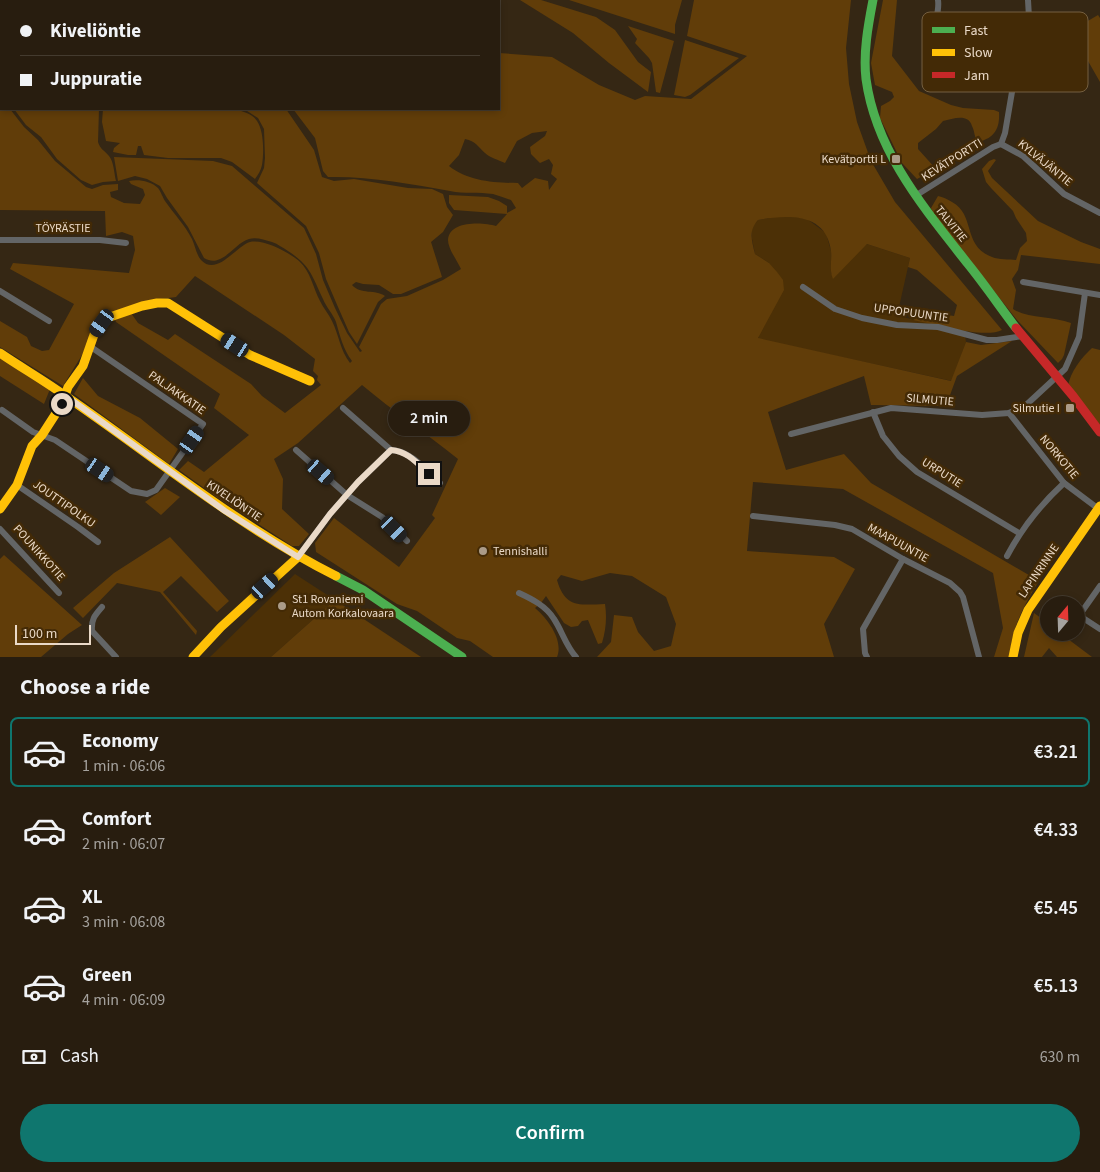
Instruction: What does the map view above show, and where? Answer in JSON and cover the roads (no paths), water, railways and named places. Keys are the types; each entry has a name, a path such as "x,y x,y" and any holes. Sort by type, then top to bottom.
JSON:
{"street":[{"name":"TALVITIE","path":"873,0 867,24 865,54 870,101 885,147 901,177 915,196 1099,431"},
{"name":"KYLVÄJÄNTIE","path":"1012,92 1005,133 1001,144 1023,156 1064,194 1100,213"},
{"name":"KEVÄTPORTTI","path":"915,196 1001,144"},
{"name":"TÖYRÄSTIE","path":"0,240 100,240 126,243"},
{"path":"1024,282 1085,294 1100,295"},
{"name":"UPPOPUUNTIE","path":"803,287 835,309 862,318 897,325 938,327 987,340 1010,339 1023,336"},
{"path":"0,291 49,321"},
{"name":"SILMUTIE","path":"791,434 891,408 969,414 1009,413 1025,406 1058,378 1070,361 1079,337 1085,294"},
{"path":"0,509 17,485 32,446 42,435 66,396 68,387 83,366 96,332 102,323 110,317 142,306 168,303 250,355 310,381"},
{"name":"PALJAKKATIE","path":"91,347 203,424 170,472"},
{"name":"KIVELIÖNTIE","path":"0,353 66,396 240,521 298,557 363,590 462,657"},
{"path":"343,408 391,450 399,450 408,454 440,483"},
{"path":"2,410 33,432 55,440 131,491 148,494 156,490 170,472"},
{"name":"URPUTIE","path":"873,412 883,436 899,456 917,472 1019,533"},
{"name":"NORKOTIE","path":"1009,413 1064,483 1099,508"},
{"path":"296,450 346,495 382,517 407,541"},
{"path":"193,657 221,627 298,557 346,495 391,450"},
{"path":"1007,556 1019,533 1043,503 1064,483"},
{"name":"JOUTTIPOLKU","path":"17,485 78,526 98,542"},
{"name":"LAPINRINNE","path":"1013,657 1018,633 1028,610 1099,508"},
{"name":"MAAPUUNTIE","path":"753,516 835,525 852,529 903,560 950,583 960,592 979,657"},
{"name":"POUNIKKOTIE","path":"0,529 59,594"},
{"path":"867,657 865,653 864,628 903,560"},
{"path":"1085,608 1100,586"},
{"path":"519,593 539,603 554,618 570,651 576,657"},
{"path":"102,607 94,615 92,630 116,657"},
{"path":"1085,622 1100,629"}],"place":[{"name":"Kevätportti L","path":"896,159"},
{"name":"Silmutie I","path":"1070,408"},
{"name":"Tennishalli","path":"483,551"},
{"name":"St1 Rovaniemi Autom Korkalovaara","path":"282,606"}]}
